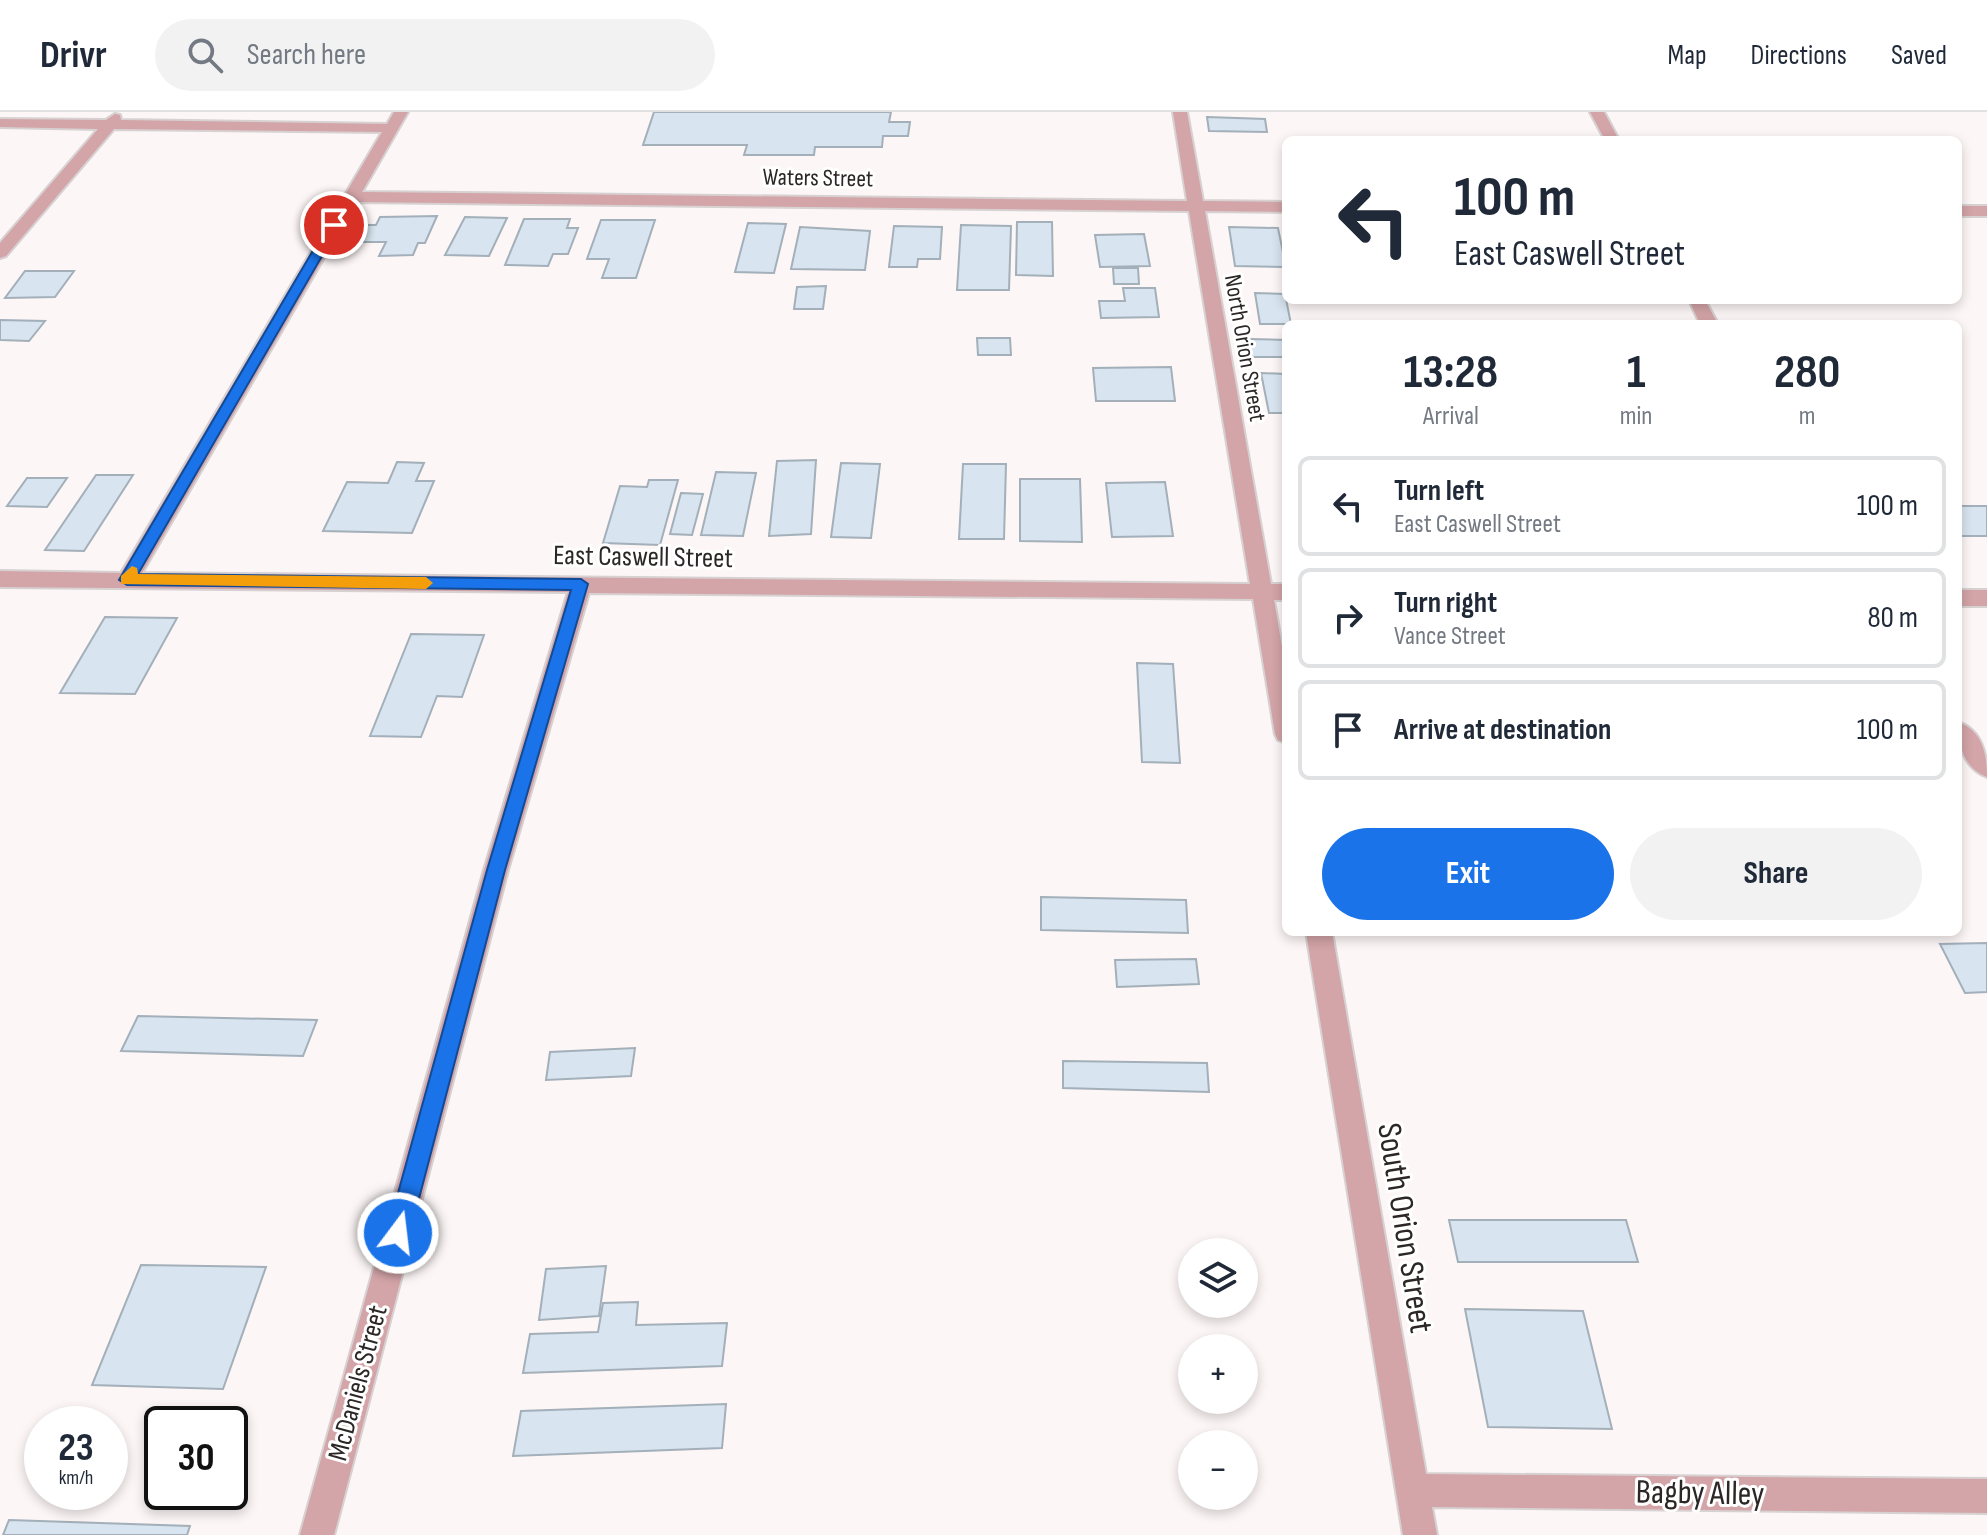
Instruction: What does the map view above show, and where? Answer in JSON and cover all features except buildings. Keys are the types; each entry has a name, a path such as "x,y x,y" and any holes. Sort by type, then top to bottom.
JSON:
{"street":[{"name":"North Orion Street","path":"1180,112 1262,591"},
{"path":"1597,112 1610,136"},
{"path":"0,123 114,118 396,120"},
{"path":"0,253 114,118"},
{"path":"127,580 396,120"},
{"name":"Waters Street","path":"350,197 1282,207"},
{"path":"1962,211 1987,211"},
{"name":"East Caswell Street","path":"0,579 1282,592"},
{"name":"McDaniels Street","path":"317,1535 496,870 581,584"},
{"path":"1262,591 1282,710"},
{"path":"1962,598 1987,598"},
{"path":"1962,736 1987,767"},
{"name":"South Orion Street","path":"1320,936 1420,1535"},
{"name":"Bagby Alley","path":"1412,1490 1987,1496"}],"slow traffic":[{"path":"132,572 127,580 426,583"}],"route":[{"path":"334,225 127,580 581,584 496,870 398,1233"}]}
